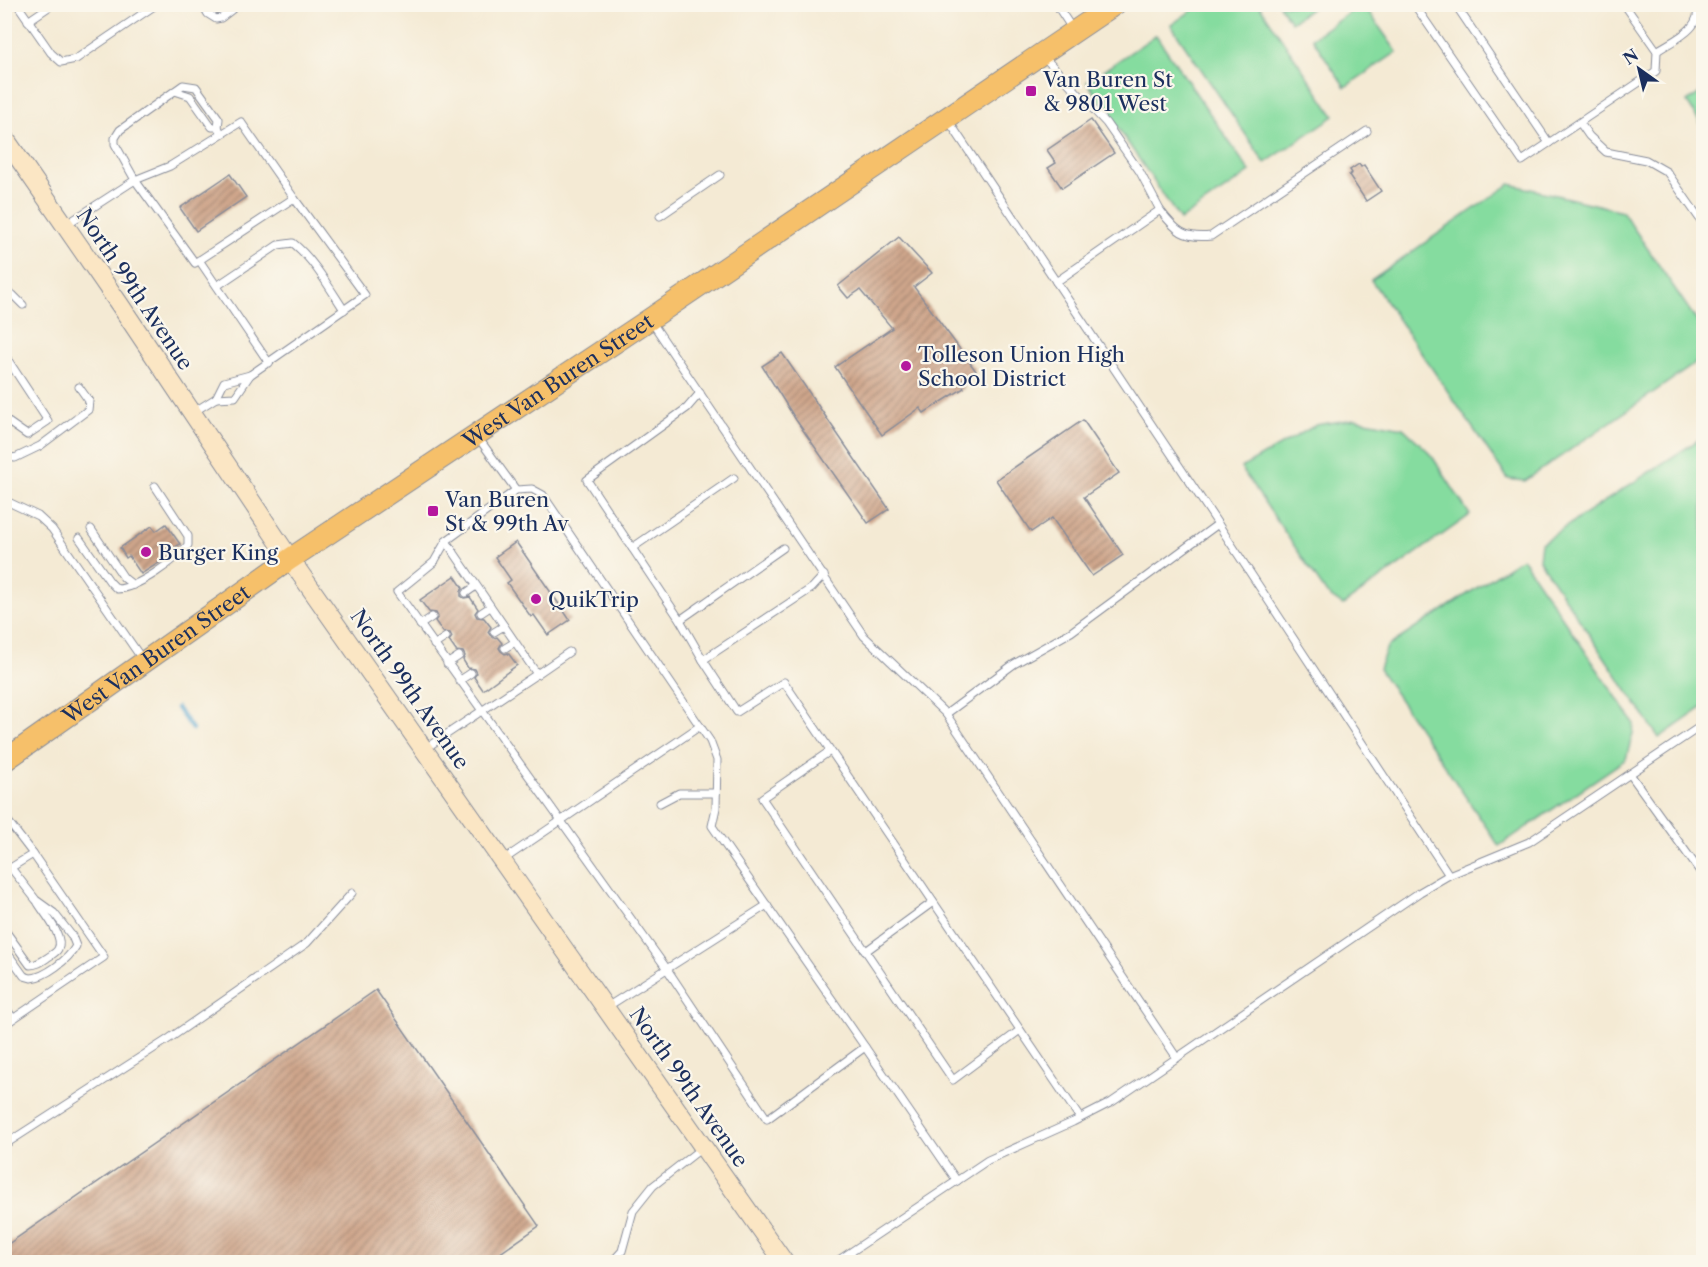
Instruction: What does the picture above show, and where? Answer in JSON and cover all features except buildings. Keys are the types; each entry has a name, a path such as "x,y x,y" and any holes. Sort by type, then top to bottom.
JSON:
{"main road":[{"name":"West Van Buren Street","path":"4,761 290,559 650,319 1115,4"},
{"name":"North 99th Avenue","path":"4,137 290,559 784,1263"}],"lane":[{"path":"17,4 56,59 61,62 82,55 157,4"},
{"path":"28,21 53,4"},
{"path":"202,4 208,14 216,19 221,18 239,4"},
{"path":"1056,4 1074,32"},
{"path":"1414,4 1522,161 1656,71 1657,51 1624,4"},
{"path":"1455,4 1549,143"},
{"path":"1657,51 1692,28 1698,17 1697,4"},
{"path":"1042,54 1106,123 1140,172 1160,210 1173,226 1184,234 1196,237 1211,236 1368,130"},
{"path":"220,130 219,119 196,87 183,85 120,130 115,138 115,144 135,180 195,263 294,198"},
{"path":"175,91 190,96 212,127 220,130"},
{"path":"946,117 1449,875"},
{"path":"65,225 135,180 170,166 220,130 241,122 365,295 250,375 224,382 216,398 192,414"},
{"path":"1580,123 1589,136 1606,152 1646,160 1667,172 1704,225"},
{"path":"660,216 720,174"},
{"path":"1056,282 1160,210"},
{"path":"217,286 278,245 293,243 323,278 344,310"},
{"path":"199,260 269,363"},
{"path":"4,294 13,295 23,305"},
{"path":"650,319 864,636 946,714 1177,1058"},
{"path":"4,354 57,433"},
{"path":"216,398 235,397 250,375"},
{"path":"4,456 15,458 40,446 88,410 89,401 79,387"},
{"path":"700,393 687,408 587,480 680,620 737,712 784,682 1080,1118"},
{"path":"4,419 27,435 48,420"},
{"path":"476,434 516,490"},
{"path":"632,548 734,478"},
{"path":"79,538 117,589 133,585 180,555 188,545 188,536 155,486"},
{"path":"865,1047 767,1119 666,969 481,713 397,592 434,562 446,541 516,490 532,489 543,495 710,741 717,760 712,826 767,905 865,1047 957,1181"},
{"path":"4,500 38,516 52,529 143,661"},
{"path":"946,714 1014,664 1071,632 1218,524"},
{"path":"91,529 124,578 133,585"},
{"path":"446,541 537,674"},
{"path":"680,620 783,548"},
{"path":"703,660 812,588 824,575"},
{"path":"466,592 476,586"},
{"path":"481,613 490,607"},
{"path":"420,625 432,617"},
{"path":"494,632 504,626"},
{"path":"434,645 446,637"},
{"path":"505,648 515,642"},
{"path":"425,749 569,652"},
{"path":"447,664 459,656"},
{"path":"459,681 471,673"},
{"path":"836,1263 988,1160 1112,1102 1420,892 1449,875 1529,842 1704,724"},
{"path":"502,860 700,726"},
{"path":"830,751 762,798 953,1080 1020,1030"},
{"path":"1630,774 1704,877"},
{"path":"660,803 679,793 716,794"},
{"path":"4,816 104,957 4,1025"},
{"path":"4,873 33,854"},
{"path":"4,929 30,965 37,964 55,953 60,944 55,929 12,868"},
{"path":"4,1145 170,1038 307,943 352,894"},
{"path":"4,948 24,976 30,978 45,973 74,951 75,942 72,936 54,913 36,900"},
{"path":"866,951 933,902"},
{"path":"606,1008 767,905"},
{"path":"4,1006 13,1018"},
{"path":"612,1263 622,1251 633,1211 653,1186 703,1147"}],"green space":[{"path":"1201,4 1259,5 1334,116 1265,163 1171,25"},
{"path":"1279,5 1317,5 1291,22"},
{"path":"1364,5 1397,52 1345,87 1312,38"},
{"path":"1156,35 1250,172 1180,220 1087,82"},
{"path":"1703,91 1703,127 1687,102"},
{"path":"1510,184 1622,211 1703,330 1703,358 1525,481 1508,479 1371,280"},
{"path":"1355,419 1403,428 1430,453 1470,515 1343,605 1327,594 1241,468 1316,425"},
{"path":"1703,437 1703,707 1659,738 1539,560 1541,543"},
{"path":"1522,558 1634,723 1626,759 1499,846 1379,669 1387,647"}],"waterway":[{"path":"177,708 192,729"}],"place":[{"name":"Van Buren St & 9801 West","path":"1031,91"},
{"name":"Tolleson Union High School District","path":"906,366"},
{"name":"Van Buren St & 99th Av","path":"433,511"},
{"name":"Burger King","path":"146,552"},
{"name":"QuikTrip","path":"536,599"}]}
